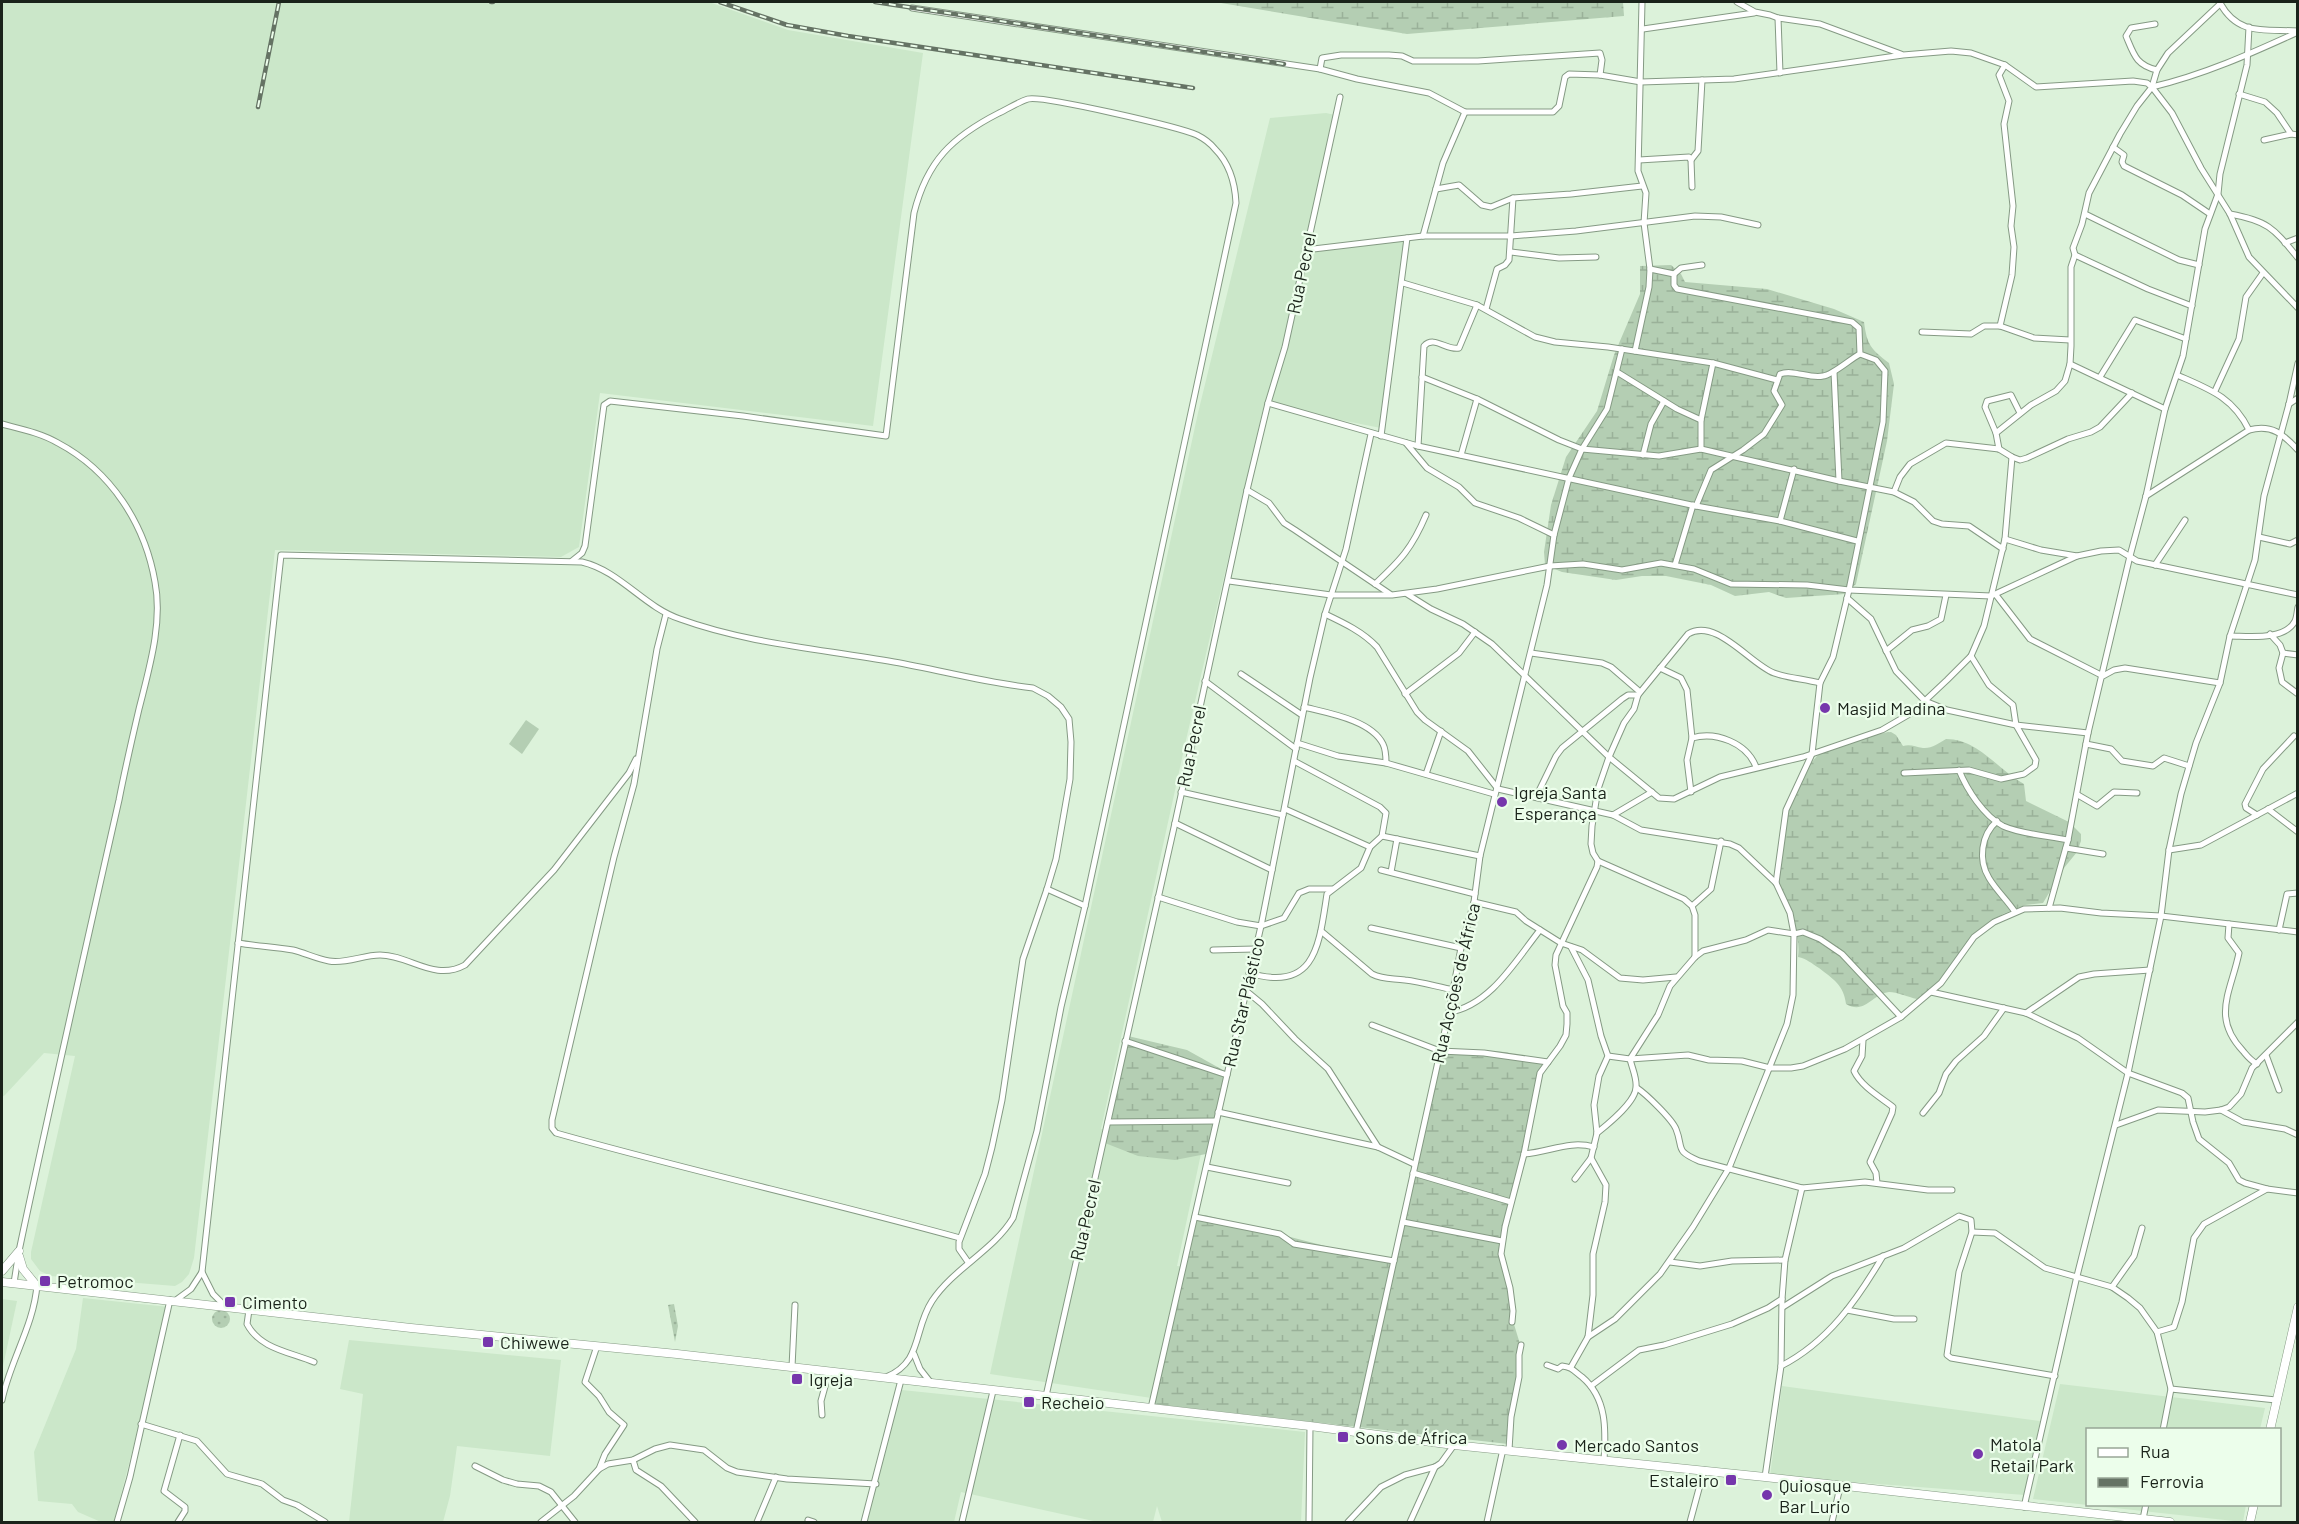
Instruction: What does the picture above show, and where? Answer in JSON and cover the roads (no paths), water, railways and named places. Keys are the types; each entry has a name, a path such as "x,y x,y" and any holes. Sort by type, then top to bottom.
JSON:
{"main road":[{"path":"2,1271 19,1254"},
{"path":"19,1254 23,1269 37,1286"},
{"path":"2,1282 884,1377 1310,1426 1454,1445 1704,1470 2170,1522"},
{"path":"2270,1428 2298,1308"},
{"path":"2250,1522 2254,1506"}],"street":[{"path":"1635,351 1649,287 1650,269 1644,224 1646,194 1638,171 1642,2"},
{"path":"1737,2 1755,12 1820,24 1903,55"},
{"path":"1996,433 2031,405 2056,392 2064,381 2070,364 2072,267 2075,255 2073,248 2085,214 2089,193 2113,147 2152,87 2157,70 2172,48 2220,3 2230,19 2243,27 2298,32"},
{"path":"912,8 1320,69 1357,79 1429,93 1465,112 1553,112 1559,106 1567,74 1600,75 1641,82 1734,79 1903,55 1951,51 1971,53 2005,64 2036,87 2133,81 2146,83 2152,87 2172,113 2201,168 2230,214 2249,258 2298,308"},
{"path":"1643,29 1755,12"},
{"path":"1778,18 1780,73"},
{"path":"2155,24 2131,28 2126,36 2134,56 2142,65 2157,70"},
{"path":"2049,908 2068,840 2088,734 2165,409 2186,339 2205,229 2218,194 2220,174 2248,55 2249,27"},
{"path":"2152,87 2188,78 2248,55 2298,32"},
{"path":"1320,69 1322,58 1341,56 1389,55 1402,56 1413,61 1478,62 1600,53 1602,60 1600,75"},
{"path":"2000,326 2012,275 2014,247 2013,206 2004,124 2009,101 1999,75 2005,64"},
{"path":"1692,187 1691,160 1698,151 1702,80"},
{"path":"2239,94 2265,102 2294,134 2264,140"},
{"name":"Rua Pecrel","path":"1046,1396 1176,823 1247,489 1268,402 1285,347 1340,98"},
{"path":"572,561 582,553 585,546 606,402 732,414 886,436 914,213 920,190 943,152 986,120 1030,99 1085,107 1197,136 1214,148 1229,168 1235,188 1236,203 1085,906 1061,1007 1037,1131 1013,1218 1006,1230 950,1278 929,1306 921,1323 914,1354 901,1370 884,1377"},
{"path":"1423,236 1443,163 1465,112"},
{"path":"2113,147 2124,155 2122,162 2124,166 2181,195 2210,214"},
{"path":"1639,160 1686,156 1691,160"},
{"path":"1436,189 1459,185 1482,205 1491,207 1514,198 1642,186"},
{"path":"1486,309 1497,269 1508,263 1511,252 1514,198"},
{"path":"2085,214 2179,260 2199,265"},
{"path":"2230,214 2272,227 2298,258"},
{"path":"1305,250 1423,236 1511,236 1644,224 1695,216 1720,217 1758,225"},
{"path":"1382,436 1407,238"},
{"path":"2285,243 2298,238"},
{"path":"1511,252 1559,258 1596,257"},
{"path":"2075,255 2148,289 2193,306"},
{"path":"1701,265 1681,268 1674,274 1674,285 1677,289 1852,322 1859,328 1860,354"},
{"path":"1650,269 1674,274"},
{"path":"2215,391 2239,339 2247,297 2262,273"},
{"path":"1403,283 1478,305 1535,337 1555,342 1622,349 1713,363 1777,380"},
{"path":"1418,446 1422,353 1425,344 1432,341 1455,350 1459,348 1478,305"},
{"path":"2100,378 2135,320 2186,339"},
{"path":"1922,332 1971,334 1984,326 2000,326 2034,338 2070,340"},
{"name":"Rua Acções de África","path":"1356,1432 1454,990 1461,948 1474,902 1480,855 1531,652 1550,566 1554,535 1569,478 1582,449 1608,409 1622,349"},
{"path":"1676,565 1695,506 1709,472 1764,434 1774,421 1782,405 1774,393 1777,380 1782,372 1825,376 1860,354 1876,360 1885,371 1883,422 1833,657 1820,683 1812,754 1786,810 1776,883"},
{"path":"1701,449 1701,420 1713,363"},
{"path":"2024,1507 2077,1276 2116,1125 2161,916 2169,850 2189,766 2220,683 2230,636 2255,560 2264,496 2298,363"},
{"path":"2070,364 2165,409"},
{"path":"1617,372 1664,401 1701,420"},
{"path":"1834,372 1839,482"},
{"path":"2177,375 2215,391 2236,408 2249,430"},
{"path":"1422,377 1477,399 1582,449 1659,456 1701,449 1794,469 1839,482 1894,492 1914,502 1934,521 1942,524 1969,526 2003,549"},
{"path":"1894,492 1900,477 1910,464 1946,443 1999,449 2020,460 2068,439 2091,432 2108,419 2132,393"},
{"path":"1999,449 1996,433 1985,407 1987,401 2011,395 2020,413"},
{"path":"2289,405 2298,398"},
{"path":"1461,455 1477,399"},
{"path":"1643,455 1651,424 1664,401"},
{"path":"1268,402 1418,446 1695,506 1780,521 1857,541"},
{"path":"2,424 36,433 59,443 88,462 111,486 138,523 156,584 157,605 150,665 89,931 14,1283"},
{"path":"2146,495 2249,430 2265,429 2281,432 2298,450"},
{"name":"Rua Star Plástico","path":"1151,1408 1255,949 1302,715 1371,434"},
{"path":"1406,442 1427,468 1460,488 1475,503 1519,518 1554,535"},
{"path":"1407,594 1431,609 1463,624 1492,644 1610,757 1652,792 1666,800 1674,800 1712,780 1812,754 1882,730 1899,721 1925,701 1971,656 1978,643 1994,596 2006,539 2012,457"},
{"path":"1780,521 1794,469"},
{"path":"1247,489 1269,503 1284,523 1392,595"},
{"path":"1376,584 1412,546 1426,515"},
{"path":"2155,565 2185,520"},
{"path":"2259,537 2290,544 2298,540"},
{"path":"2006,539 2041,550 2077,556"},
{"path":"1229,581 1330,596 1392,595 1550,566 1582,564 1622,570 1661,563 1706,573 1731,584 1807,585 1849,590 1994,596 2077,556 2101,550 2119,550 2137,561 2298,595"},
{"path":"117,1522 173,1300 191,1289 202,1272 281,555 572,561 593,564 608,572 666,614 681,620 753,640 894,662 1033,688 1048,696 1061,707 1069,719 1071,742 1070,779 1064,819 1047,890 1023,959 1002,1100 992,1147 960,1238 959,1249 968,1262"},
{"path":"1886,651 1912,630 1928,626 1941,619 1946,595"},
{"path":"1994,596 2030,639 2103,676"},
{"path":"1847,598 1871,619 1896,671 1925,701 1947,710 2016,725 2088,734"},
{"path":"2230,636 2284,632 2295,620 2298,607"},
{"path":"666,614 657,649 634,784 614,857 552,1128 556,1133 682,1168 852,1208 960,1238"},
{"path":"1325,614 1352,627 1377,647 1405,694 1425,720 1468,751 1496,792"},
{"path":"1695,957 1695,915 1692,906 1684,899 1598,861 1593,853 1592,826 1598,789 1624,723 1634,709 1639,693 1688,634 1693,631 1728,640 1774,673 1820,683"},
{"path":"1405,694 1459,653 1475,632"},
{"path":"2270,634 2280,645 2283,653 2279,674 2282,682 2298,694"},
{"path":"1531,652 1602,663 1639,693"},
{"path":"2283,653 2298,655"},
{"path":"1904,773 1976,772 2001,779 2032,770 2036,760 2016,725 2013,705 1989,685 1971,656"},
{"path":"1660,668 1677,675 1684,683 1689,698 1692,738 1687,760 1691,792"},
{"path":"2103,676 2114,670 2125,668 2220,683"},
{"path":"1241,674 1302,715"},
{"path":"1205,681 1297,746 1338,756 1386,763 1496,792 1536,798 1595,813 1613,815 1641,830 1720,841 1739,848 1776,883 1790,913 1794,934 1793,995 1787,1024 1729,1168 1670,1263 1615,1319 1588,1336"},
{"path":"1536,798 1562,748 1622,699 1639,693"},
{"path":"1304,707 1339,716 1363,727 1382,742 1386,763"},
{"path":"1426,774 1441,731"},
{"path":"1692,738 1704,735 1732,742 1748,752 1756,767"},
{"path":"2257,815 2246,808 2245,804 2262,770 2294,736"},
{"path":"2086,744 2111,749 2121,761 2153,766 2164,758 2189,766"},
{"path":"238,943 293,950 328,961 380,955 427,969 446,971 458,969 465,965 554,870 629,773 638,755"},
{"path":"1249,973 1272,978 1289,976 1308,963 1317,950 1327,894 1361,867 1370,847 1382,836 1386,813 1380,807 1294,760"},
{"path":"1959,771 1965,785 1997,822 2006,827 2068,840"},
{"path":"1181,792 1284,812 1370,847"},
{"path":"1613,815 1652,792"},
{"path":"2078,795 2097,806 2114,792 2137,793"},
{"path":"2169,850 2201,845 2298,793"},
{"path":"2268,809 2298,832"},
{"path":"1997,822 1986,833 1983,848 1985,867 1989,878 2015,912"},
{"path":"1176,823 1272,870"},
{"path":"1382,836 1480,855"},
{"path":"1391,872 1397,839"},
{"path":"1692,906 1712,890 1720,841"},
{"path":"2066,848 2103,854"},
{"path":"1512,1322 1512,1299 1501,1254 1502,1241 1524,1154 1540,1073 1566,1035 1567,1013 1563,1005 1555,965 1561,943 1593,877 1598,861"},
{"path":"1381,870 1475,894"},
{"path":"1158,897 1237,922 1260,926 1284,918 1299,892 1309,889 1332,889"},
{"path":"1047,890 1085,906"},
{"path":"2278,930 2287,894 2298,893"},
{"path":"1474,902 1511,910 1561,943 1582,950 1620,978 1643,980 1676,977"},
{"path":"1608,1056 1630,1059 1688,1055 1709,1060 1742,1061 1770,1068 1803,1066 1863,1040 1901,1017 1949,973 1974,937 1988,925 2015,912 2035,907 2161,916 2298,932"},
{"path":"2229,924 2229,938 2239,953 2225,1009 2226,1022 2234,1043 2257,1064"},
{"path":"1371,928 1461,948"},
{"path":"1449,1012 1468,1007 1490,991 1540,930"},
{"path":"1597,1134 1619,1114 1635,1094 1637,1088 1630,1059 1658,1015 1676,977 1702,951 1736,943 1768,930 1811,934 1842,954 1901,1017"},
{"path":"1322,931 1372,974 1380,978 1454,990"},
{"path":"1571,947 1588,980 1608,1056 1599,1076 1594,1105 1597,1134 1592,1158 1575,1179"},
{"path":"1213,950 1255,949"},
{"path":"2026,1013 2079,977 2150,970"},
{"path":"1245,990 1328,1069 1378,1147"},
{"path":"1930,992 2026,1013 2078,1038 2127,1073 2182,1093 2188,1098 2196,1133 2203,1143 2229,1163 2239,1180 2245,1184 2267,1189 2298,1193"},
{"path":"1923,1113 1939,1093 1947,1074 1956,1061 1984,1036 2004,1008"},
{"path":"2116,1125 2158,1110 2221,1110 2236,1101 2249,1073 2298,1022"},
{"path":"1372,1025 1440,1052 1484,1053 1548,1062"},
{"path":"1863,1040 1864,1050 1854,1071 1865,1084 1893,1107 1870,1162 1876,1173 1877,1182"},
{"path":"1125,1041 1227,1075"},
{"path":"2266,1055 2279,1090"},
{"path":"1637,1088 1647,1095 1676,1129 1679,1147 1688,1156 1699,1161 1802,1188 1877,1182 1928,1190 1952,1190"},
{"path":"2221,1110 2243,1122 2284,1129 2298,1134"},
{"path":"1218,1112 1378,1147 1414,1164"},
{"path":"1108,1122 1216,1121"},
{"path":"1524,1154 1538,1153 1574,1143 1594,1147"},
{"path":"1572,1367 1588,1336 1593,1295 1593,1254 1606,1191 1606,1185 1592,1158"},
{"path":"1207,1167 1288,1183"},
{"path":"1413,1173 1511,1202"},
{"path":"1765,1477 1781,1366 1785,1260 1802,1188"},
{"path":"2157,1332 2172,1329 2176,1322 2196,1233 2207,1221 2267,1189"},
{"path":"1783,1307 1832,1276 1913,1243 1959,1216 1971,1220 1972,1232 1959,1272 1947,1355 1951,1358 2055,1376"},
{"path":"1195,1217 1280,1234 1294,1244 1394,1261"},
{"path":"1403,1222 1502,1241"},
{"path":"2112,1287 2134,1256 2142,1228"},
{"path":"1972,1232 1995,1233 2045,1268 2112,1287 2140,1308 2157,1332 2171,1389 2163,1428"},
{"path":"1781,1366 1794,1360 1827,1334 1847,1310 1883,1256"},
{"path":"1670,1263 1700,1266 1732,1260 1785,1260"},
{"path":"202,1272 213,1294 226,1307"},
{"path":"2,1400 5,1384 36,1302 37,1286"},
{"path":"1591,1386 1639,1350 1664,1345 1732,1324 1782,1299"},
{"path":"792,1367 795,1305"},
{"path":"249,1310 247,1324 257,1340 314,1362"},
{"path":"1847,1310 1894,1319 1914,1319"},
{"path":"1487,1522 1506,1450 1519,1377 1518,1355 1521,1345"},
{"path":"597,1346 585,1382 599,1396 609,1412 624,1423 605,1454 599,1469"},
{"path":"914,1354 920,1369 932,1384"},
{"path":"1547,1365 1558,1369 1562,1366 1572,1367 1591,1386 1601,1405 1604,1417 1606,1432 1604,1460"},
{"path":"822,1415 821,1401 829,1372"},
{"path":"864,1522 902,1380"},
{"path":"2171,1389 2276,1400"},
{"path":"962,1522 993,1391"},
{"path":"141,1424 197,1441 227,1474 262,1484 283,1500 297,1505 325,1522"},
{"path":"1309,1522 1310,1426"},
{"path":"178,1522 185,1507 164,1491 180,1435"},
{"path":"542,1522 563,1505 599,1469 608,1464 633,1460 670,1444 704,1450 727,1468 737,1472 876,1484"},
{"path":"1348,1522 1381,1487 1405,1475 1435,1467 1441,1463 1454,1445"},
{"path":"633,1460 636,1470 661,1486 695,1522"},
{"path":"475,1466 517,1484 540,1486 551,1492 575,1522"},
{"path":"1410,1522 1435,1467"},
{"path":"1690,1522 1704,1470"},
{"path":"757,1522 776,1477"},
{"path":"1832,1522 1840,1486"},
{"path":"2143,1519 2146,1506"}],"railway":[{"path":"258,107 279,2"},
{"path":"720,2 787,25 1193,88"},
{"path":"875,2 1284,64"}],"place":[{"name":"Masjid Madina","path":"1825,708"},
{"name":"Igreja Santa Esperança","path":"1502,802"},
{"name":"Petromoc","path":"45,1281"},
{"name":"Cimento","path":"230,1302"},
{"name":"Chiwewe","path":"488,1342"},
{"name":"Igreja","path":"797,1379"},
{"name":"Recheio","path":"1029,1402"},
{"name":"Sons de África","path":"1343,1437"},
{"name":"Mercado Santos","path":"1562,1445"},
{"name":"Matola Retail Park","path":"1978,1454"},
{"name":"Estaleiro","path":"1731,1480"},
{"name":"Quiosque Bar Lurio","path":"1767,1495"}]}
